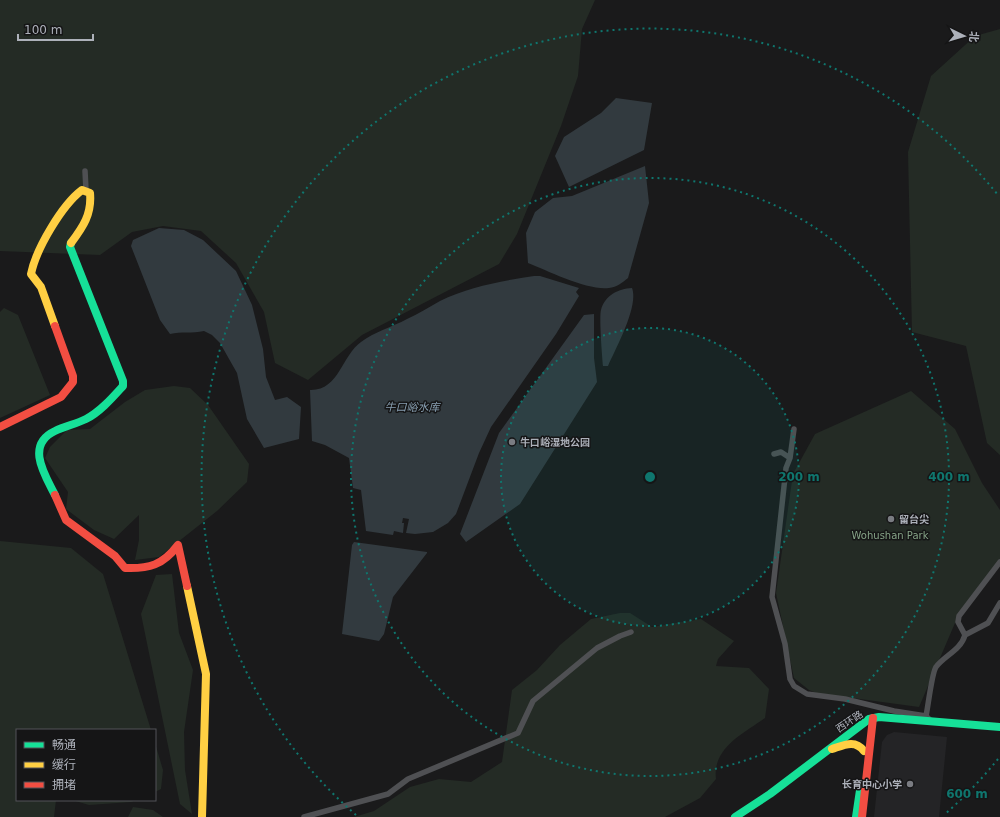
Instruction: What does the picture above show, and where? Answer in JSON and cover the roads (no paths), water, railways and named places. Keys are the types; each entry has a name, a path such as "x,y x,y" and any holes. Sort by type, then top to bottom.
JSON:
{"street":[{"path":"85,171 86,190 90,193 91,208 87,222 71,243 70,247 101,322 123,381 123,386 92,416 53,432 42,439 38,450 39,461 66,520 115,556 125,568 143,570 152,568 173,552 178,544 206,674 202,817"},
{"path":"0,427 61,397 73,382 73,376 41,287 31,274 36,256 43,242 78,193 82,190 86,190"},
{"path":"794,429 790,458 786,468 772,597 785,644 790,679 794,686 807,694 845,699 929,719 935,668 956,650 965,635 988,623 1000,603"},
{"path":"774,454 781,452 790,458"},
{"path":"965,635 958,622 959,616 1000,562"},
{"path":"304,817 388,794 408,779 518,733 533,702 597,648 631,632"},
{"name":"西环路","path":"734,817 766,797 870,720 929,719 1000,727"},
{"path":"856,817 864,751 870,720"},
{"path":"862,817 870,720"},
{"name":"西环路","path":"740,817 768,799 870,720 1000,730"},
{"path":"832,750 851,743 860,745 864,751"}],"water":[{"path":"616,98 652,103 644,150 569,187 555,156 564,137 601,113"},
{"path":"645,166 649,203 628,278 614,287 601,288 568,280 528,263 526,233 535,212 553,198 572,196"},
{"path":"159,228 184,230 203,240 236,271 252,305 263,349 266,377 275,400 287,397 301,407 299,439 264,448 247,419 237,373 220,343 212,335 204,331 170,334 160,320 131,246 133,240"},
{"name":"牛口峪水库","path":"540,276 579,288 576,292 579,296 556,334 491,427 479,453 456,514 448,523 433,532 415,534 406,533 409,519 403,518 403,533 394,531 393,535 366,531 361,490 353,488 349,458 325,445 312,441 310,390 320,389 328,385 334,379 355,348 372,335 451,296 498,282"},
{"path":"632,288 632,305 626,327 608,366 603,366 600,320 601,310 606,300 617,291"},
{"path":"594,314 594,358 597,382 520,504 466,542 460,534 499,433 584,315"},
{"path":"354,542 427,552 393,597 384,634 379,641 342,634 352,545"}],"place":[{"name":"牛口峪湿地公园","path":"512,442"},
{"name":"留台尖","path":"891,519"},
{"name":"长育中心小学","path":"910,784"}],"park label":[{"name":"Wohushan Park","path":"890,535"}]}
